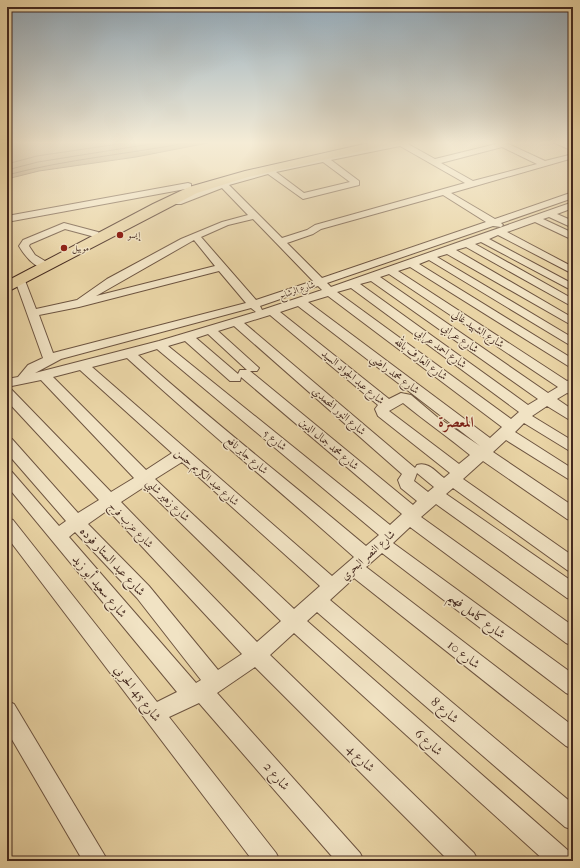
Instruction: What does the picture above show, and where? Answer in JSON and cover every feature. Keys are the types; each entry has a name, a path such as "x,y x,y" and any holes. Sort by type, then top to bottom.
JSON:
{"highway":[{"path":"7,287 95,234 166,196 199,183"},
{"path":"7,281 42,265 151,209 181,195 215,183"}],"street":[{"path":"151,209 164,208 191,196 229,183"},
{"path":"284,183 303,196 356,184 354,183"},
{"path":"281,242 310,232 318,227 477,183"},
{"name":"شارع العارف بالله","path":"223,184 330,292 517,422"},
{"path":"7,219 188,186"},
{"path":"444,192 573,271"},
{"name":"شارع الرشاح","path":"7,383 83,366 159,345 300,302 481,238 573,196"},
{"name":"شارع الرشاح","path":"22,380 32,368 48,358 252,304 321,282 570,209"},
{"path":"550,214 573,225"},
{"path":"79,304 96,291 216,225 254,216"},
{"path":"536,219 573,238"},
{"path":"42,265 26,251 24,246 26,242 64,226 95,234"},
{"path":"502,228 573,261"},
{"name":"شارع عبد الجواد السيد","path":"195,236 252,304 387,405 382,409 382,412 444,487"},
{"path":"481,238 573,288"},
{"path":"562,244 573,238"},
{"path":"467,243 573,304"},
{"path":"448,250 573,323"},
{"path":"430,256 573,343"},
{"path":"411,263 573,365"},
{"path":"32,313 79,304 221,267"},
{"name":"شارع الشهيد غالي","path":"390,271 571,387"},
{"name":"شارع عرابي","path":"373,277 546,400 573,417"},
{"path":"20,280 48,358"},
{"name":"شارع احمد عرابي","path":"353,284 517,422"},
{"name":"شارع محمد راضي","path":"300,302 485,451"},
{"name":"شارع النور المحمدي","path":"236,322 409,471 410,474 406,480 406,484 444,487"},
{"path":"210,330 244,373"},
{"path":"187,337 244,373"},
{"name":"شارع 5","path":"159,345 386,539"},
{"name":"شارع جابر نافع","path":"129,353 186,404 219,430 252,461 285,486 360,562"},
{"name":"شارع عبد الكريم حسن","path":"83,366 333,587"},
{"name":"شارع محمد جمال الدين","path":"244,373 412,516 573,637"},
{"name":"شارع زهير شلبي","path":"43,375 145,478 295,622"},
{"name":"شارع النصر البحري","path":"154,714 204,690 256,656 517,422 546,400 571,387"},
{"name":"شارع عزب فرج","path":"7,393 256,656"},
{"path":"387,405 402,397 406,398 432,420 485,451 573,514"},
{"path":"517,422 573,448"},
{"path":"517,422 573,476"},
{"name":"شارع عبد الستار فوده","path":"7,443 77,522 143,592 204,690"},
{"path":"58,535 182,455"},
{"path":"422,469 573,592"},
{"name":"شارع سعيد أبو زيد","path":"7,476 58,535 204,690"},
{"path":"444,487 573,565"},
{"name":"شارع 45 الحربي","path":"7,525 268,861"},
{"name":"شارع كامل فهيم","path":"386,539 573,686"},
{"name":"شارع 10","path":"360,562 573,739"},
{"name":"شارع 8","path":"318,601 573,819"},
{"name":"شارع 6","path":"295,622 563,861"},
{"name":"شارع 4","path":"256,656 466,861"},
{"name":"شارع 2","path":"204,690 352,861"},
{"path":"7,711 96,861"}],"place":[{"name":"إيسو","path":"120,235"},
{"name":"موبيل","path":"64,248"}],"district":[{"name":"المعصرة","path":"456,422"}]}
